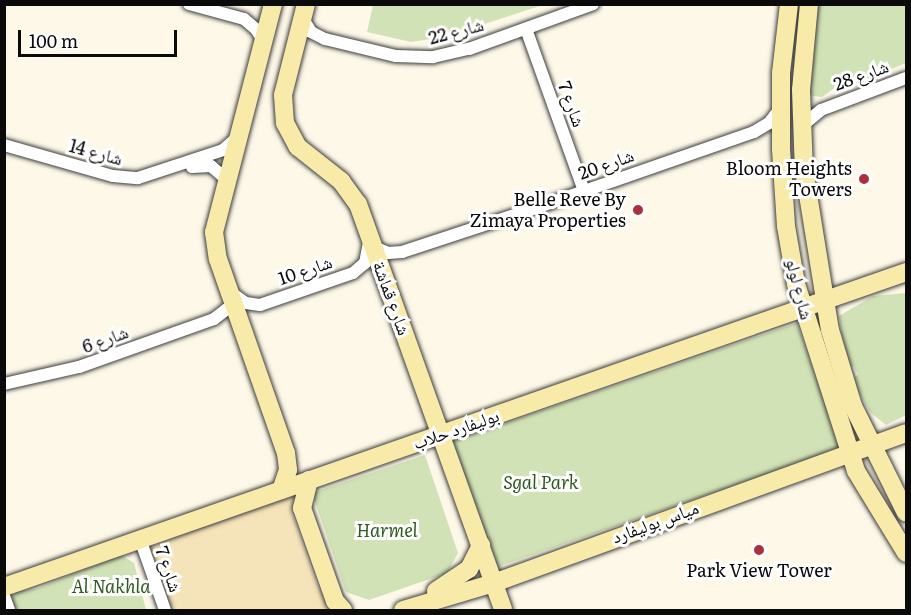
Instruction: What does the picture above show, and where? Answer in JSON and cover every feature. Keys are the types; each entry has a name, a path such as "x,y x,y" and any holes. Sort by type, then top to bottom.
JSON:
{"street":[{"path":"189,4 244,19 256,29 264,42"},
{"name":"شارع 22","path":"304,12 311,32 325,39 396,56 433,57 526,29 593,4"},
{"name":"شارع لولو","path":"789,4 780,109 781,149 786,226 803,308 906,513"},
{"name":"شارع لولو","path":"809,4 801,90 802,126 810,213 826,300 826,353 836,415 865,490 906,553"},
{"path":"244,19 260,16 273,5"},
{"path":"273,5 214,232 231,298 288,461 281,490"},
{"name":"شارع قماشة","path":"304,12 283,109 290,135 307,156 347,188 372,242 503,610"},
{"name":"شارع 7","path":"526,29 584,191"},
{"path":"294,53 307,42 325,39"},
{"name":"شارع 28","path":"802,126 828,106 906,78"},
{"name":"شارع 28","path":"801,90 828,106"},
{"name":"شارع 20","path":"372,242 388,253 402,252 754,132 770,123 780,109"},
{"path":"754,132 781,149"},
{"name":"شارع 14","path":"4,145 124,178 148,177 223,150 241,135"},
{"name":"شارع 14","path":"179,166 211,166 227,180"},
{"name":"شارع 10","path":"231,298 260,305 353,273 365,263 372,242"},
{"path":"384,276 402,252"},
{"name":"بوليفارد حلاب","path":"4,586 906,272"},
{"name":"شارع 6","path":"4,384 79,367 214,319 231,298"},
{"path":"214,319 242,329"},
{"name":"مياس بوليفارد","path":"408,609 494,583 906,433"},
{"path":"309,480 302,508 336,601 343,610"},
{"name":"شارع 7","path":"140,540 165,610"},
{"path":"408,609 460,578 476,558 481,545"},
{"path":"4,596 9,610"}],"green space":[{"path":"373,4 543,5 444,37 411,42 367,32"},
{"path":"817,5 906,5 906,63 865,80 859,79 836,87 822,97 813,96 805,91"},
{"path":"906,293 906,415 886,425 870,412 851,378 858,375 854,366 847,369 839,316 873,296"},
{"name":"Sgal Park","path":"797,323 840,449 492,569 449,443"},
{"name":"Harmel","path":"425,455 458,553 447,573 369,600 346,592 312,493"},
{"name":"Al Nakhla","path":"121,555 134,563 146,610 12,610 10,600 17,592 38,588"}],"sand":[{"path":"288,494 293,495 292,513 317,585 332,610 162,610 149,548"}],"place":[{"name":"Bloom Heights Towers","path":"864,179"},
{"name":"Belle Reve By Zimaya Properties","path":"638,210"},
{"name":"Park View Tower","path":"759,550"}]}
